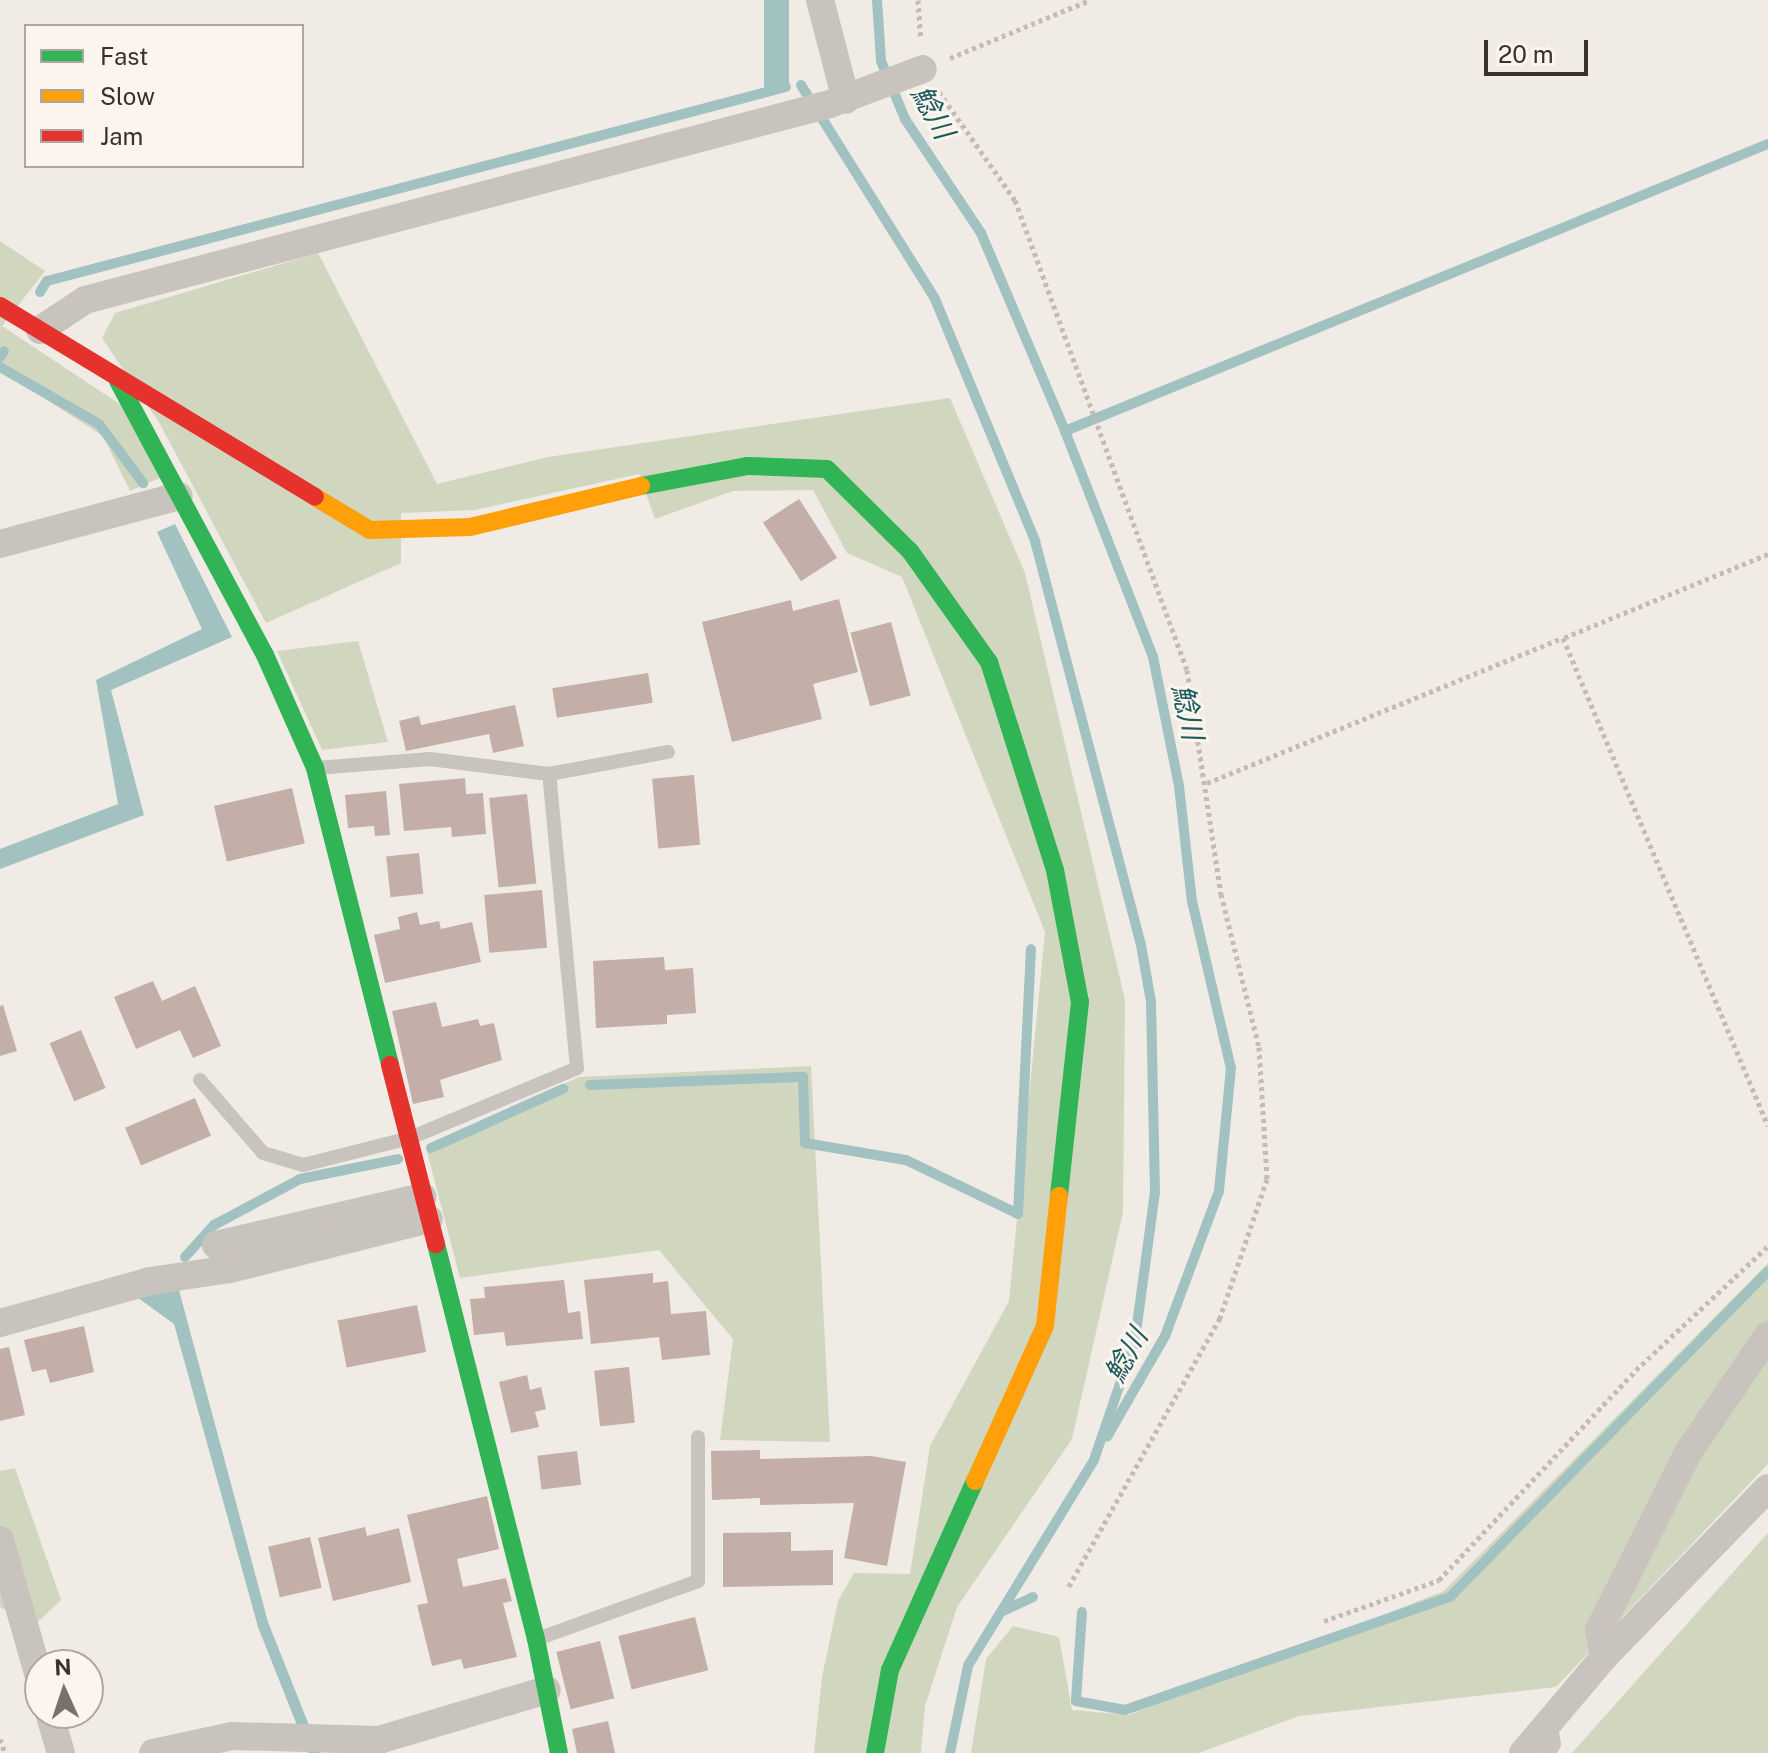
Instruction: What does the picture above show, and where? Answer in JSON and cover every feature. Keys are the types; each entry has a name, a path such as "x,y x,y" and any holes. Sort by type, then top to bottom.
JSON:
{"street":[{"path":"820,0 838,102"},
{"path":"40,330 85,300 838,102 923,69"},
{"path":"0,306 118,381 305,486 370,530 470,527 613,491 748,466 827,469 910,551 989,662 1055,870 1080,1002 1079,1017 1045,1326 890,1670 875,1753"},
{"path":"118,381 265,655 315,768 536,1639 559,1753"},
{"path":"0,544 179,496"},
{"path":"216,1245 426,1208"},
{"path":"0,1323 150,1281 230,1269 426,1208"},
{"path":"1604,1657 1599,1630 1689,1451 1768,1335"},
{"path":"1523,1753 1604,1657 1768,1488"},
{"path":"0,1540 31,1649"},
{"path":"153,1753 232,1736 292,1734 379,1740 547,1690"},
{"path":"54,1729 61,1753"}],"lane":[{"path":"315,768 430,759 549,774 668,752"},
{"path":"200,1080 263,1153 303,1165 410,1138 577,1068 549,774"},
{"path":"536,1639 698,1581 698,1437"},
{"path":"1549,1753 1554,1744 1550,1721"}],"path":[{"path":"918,0 923,69 1015,200 1187,670 1207,783 1221,894 1259,1047 1267,1179 1220,1318 1068,1588"},
{"path":"923,69 1090,0"},
{"path":"1207,783 1768,554"},
{"path":"1563,638 1768,1126"},
{"path":"1324,1621 1439,1580 1636,1370 1768,1246"},
{"path":"0,1739 5,1753"}],"green space":[{"path":"0,241 45,271 2,326 121,405 162,477 130,491 103,436 0,370"},
{"path":"318,253 437,484 548,457 950,398 1025,573 1125,1000 1123,1212 1072,1439 957,1607 925,1706 921,1753 814,1753 822,1677 838,1601 854,1573 910,1574 930,1446 1009,1301 1045,932 902,577 847,553 813,490 733,491 655,519 639,474 475,510 401,513 401,563 266,623 160,424 102,338 115,313"},
{"path":"358,641 388,742 322,750 277,651"},
{"path":"811,1066 830,1442 720,1440 733,1339 659,1250 460,1278 426,1148 579,1077"},
{"path":"1768,1263 1768,1464 1556,1687 1299,1716 1199,1753 971,1753 986,1659 1013,1626 1059,1637 1072,1710 1129,1715 1444,1591"},
{"path":"15,1468 61,1600 35,1625 0,1607 0,1471"},
{"path":"1768,1533 1768,1753 1572,1753"}],"water":[{"path":"764,0 789,0 789,90 764,90"},
{"path":"175,524 232,637 111,690 144,815 0,869 0,849 118,804 96,680 202,629 157,532"},
{"path":"179,1290 268,1622 320,1753 308,1753 258,1627 174,1324 134,1295"}],"building":[{"path":"799,499 837,558 801,581 763,522"},
{"path":"839,599 858,672 813,684 822,719 732,742 702,622 791,600 793,611"},
{"path":"891,622 911,695 870,706 850,633"},
{"path":"648,673 653,703 557,718 552,688"},
{"path":"515,705 524,746 493,753 489,734 406,751 399,721 419,716 421,725"},
{"path":"694,775 700,845 658,848 652,779"},
{"path":"465,778 466,794 483,793 486,834 452,837 451,827 404,831 399,784"},
{"path":"292,788 305,844 227,862 214,806"},
{"path":"386,791 390,835 375,836 374,826 348,828 345,795"},
{"path":"527,794 536,884 499,887 489,798"},
{"path":"419,853 423,894 390,897 386,856"},
{"path":"542,890 547,948 489,953 484,895"},
{"path":"417,912 420,925 439,921 441,929 472,922 481,962 385,983 374,935 400,929 398,917"},
{"path":"664,957 665,970 693,968 696,1013 667,1015 667,1024 596,1028 593,961"},
{"path":"153,981 162,1001 195,986 221,1046 193,1058 180,1030 136,1049 114,997"},
{"path":"436,1002 442,1027 478,1019 480,1026 494,1023 502,1060 440,1080 444,1097 413,1104 392,1011"},
{"path":"3,1005 17,1051 0,1056 0,1006"},
{"path":"81,1030 106,1088 74,1101 50,1043"},
{"path":"195,1098 211,1136 141,1165 125,1128"},
{"path":"653,1273 653,1283 668,1281 671,1314 706,1311 710,1355 662,1360 659,1337 591,1344 584,1280"},
{"path":"564,1280 568,1313 580,1311 583,1339 506,1346 504,1332 474,1335 470,1299 485,1298 484,1287"},
{"path":"417,1305 426,1352 347,1368 337,1320"},
{"path":"84,1326 94,1372 50,1383 46,1369 32,1372 24,1340"},
{"path":"9,1347 25,1415 0,1421 0,1349"},
{"path":"629,1367 635,1423 600,1426 594,1371"},
{"path":"527,1375 530,1390 541,1387 546,1409 535,1412 539,1427 511,1433 499,1382"},
{"path":"760,1450 760,1459 871,1456 906,1462 887,1566 844,1558 854,1503 760,1505 760,1498 712,1500 711,1451"},
{"path":"577,1451 581,1485 541,1490 537,1456"},
{"path":"487,1496 499,1549 457,1559 463,1587 506,1578 512,1601 503,1603 517,1657 464,1669 461,1659 432,1666 417,1605 428,1603 407,1515"},
{"path":"365,1527 367,1536 399,1528 411,1582 333,1601 318,1538"},
{"path":"791,1532 791,1551 833,1550 833,1585 723,1587 723,1533"},
{"path":"310,1537 322,1588 280,1597 268,1547"},
{"path":"695,1617 708,1670 632,1689 618,1636"},
{"path":"600,1641 614,1698 571,1709 556,1652"},
{"path":"608,1721 615,1753 577,1753 572,1729"}],"waterway":[{"name":"鯰川","path":"877,0 881,61 905,119 981,233 1065,431 1153,657 1179,786 1192,901 1231,1068 1219,1191 1165,1336 1107,1437"},
{"path":"801,85 935,299 1035,541 1141,945 1151,1002 1155,1192 1135,1340 1094,1460 968,1666 950,1753"},
{"path":"40,292 47,281 786,87"},
{"path":"1065,431 1768,144"},
{"path":"0,357 4,351"},
{"path":"0,367 99,424 143,483"},
{"path":"590,1085 803,1077 805,1143 906,1160 1018,1214 1031,949"},
{"path":"431,1148 563,1089"},
{"path":"185,1257 214,1225 300,1179 398,1159"},
{"path":"1082,1612 1076,1701 1125,1710 1450,1597 1768,1271"},
{"path":"1003,1611 1033,1597"}],"traffic: fast":[{"path":"118,381 265,655 315,768 390,1065"},
{"path":"641,486 748,466 827,469 910,551 989,662 1055,870 1080,1002 1059,1196"},
{"path":"436,1244 536,1639 559,1753"},
{"path":"875,1753 890,1670 975,1481"}],"traffic: slow":[{"path":"315,497 370,530 470,527 641,486"},
{"path":"975,1481 1045,1326 1059,1196"}],"traffic: jam":[{"path":"0,306 315,497"},
{"path":"390,1065 436,1244"}]}
